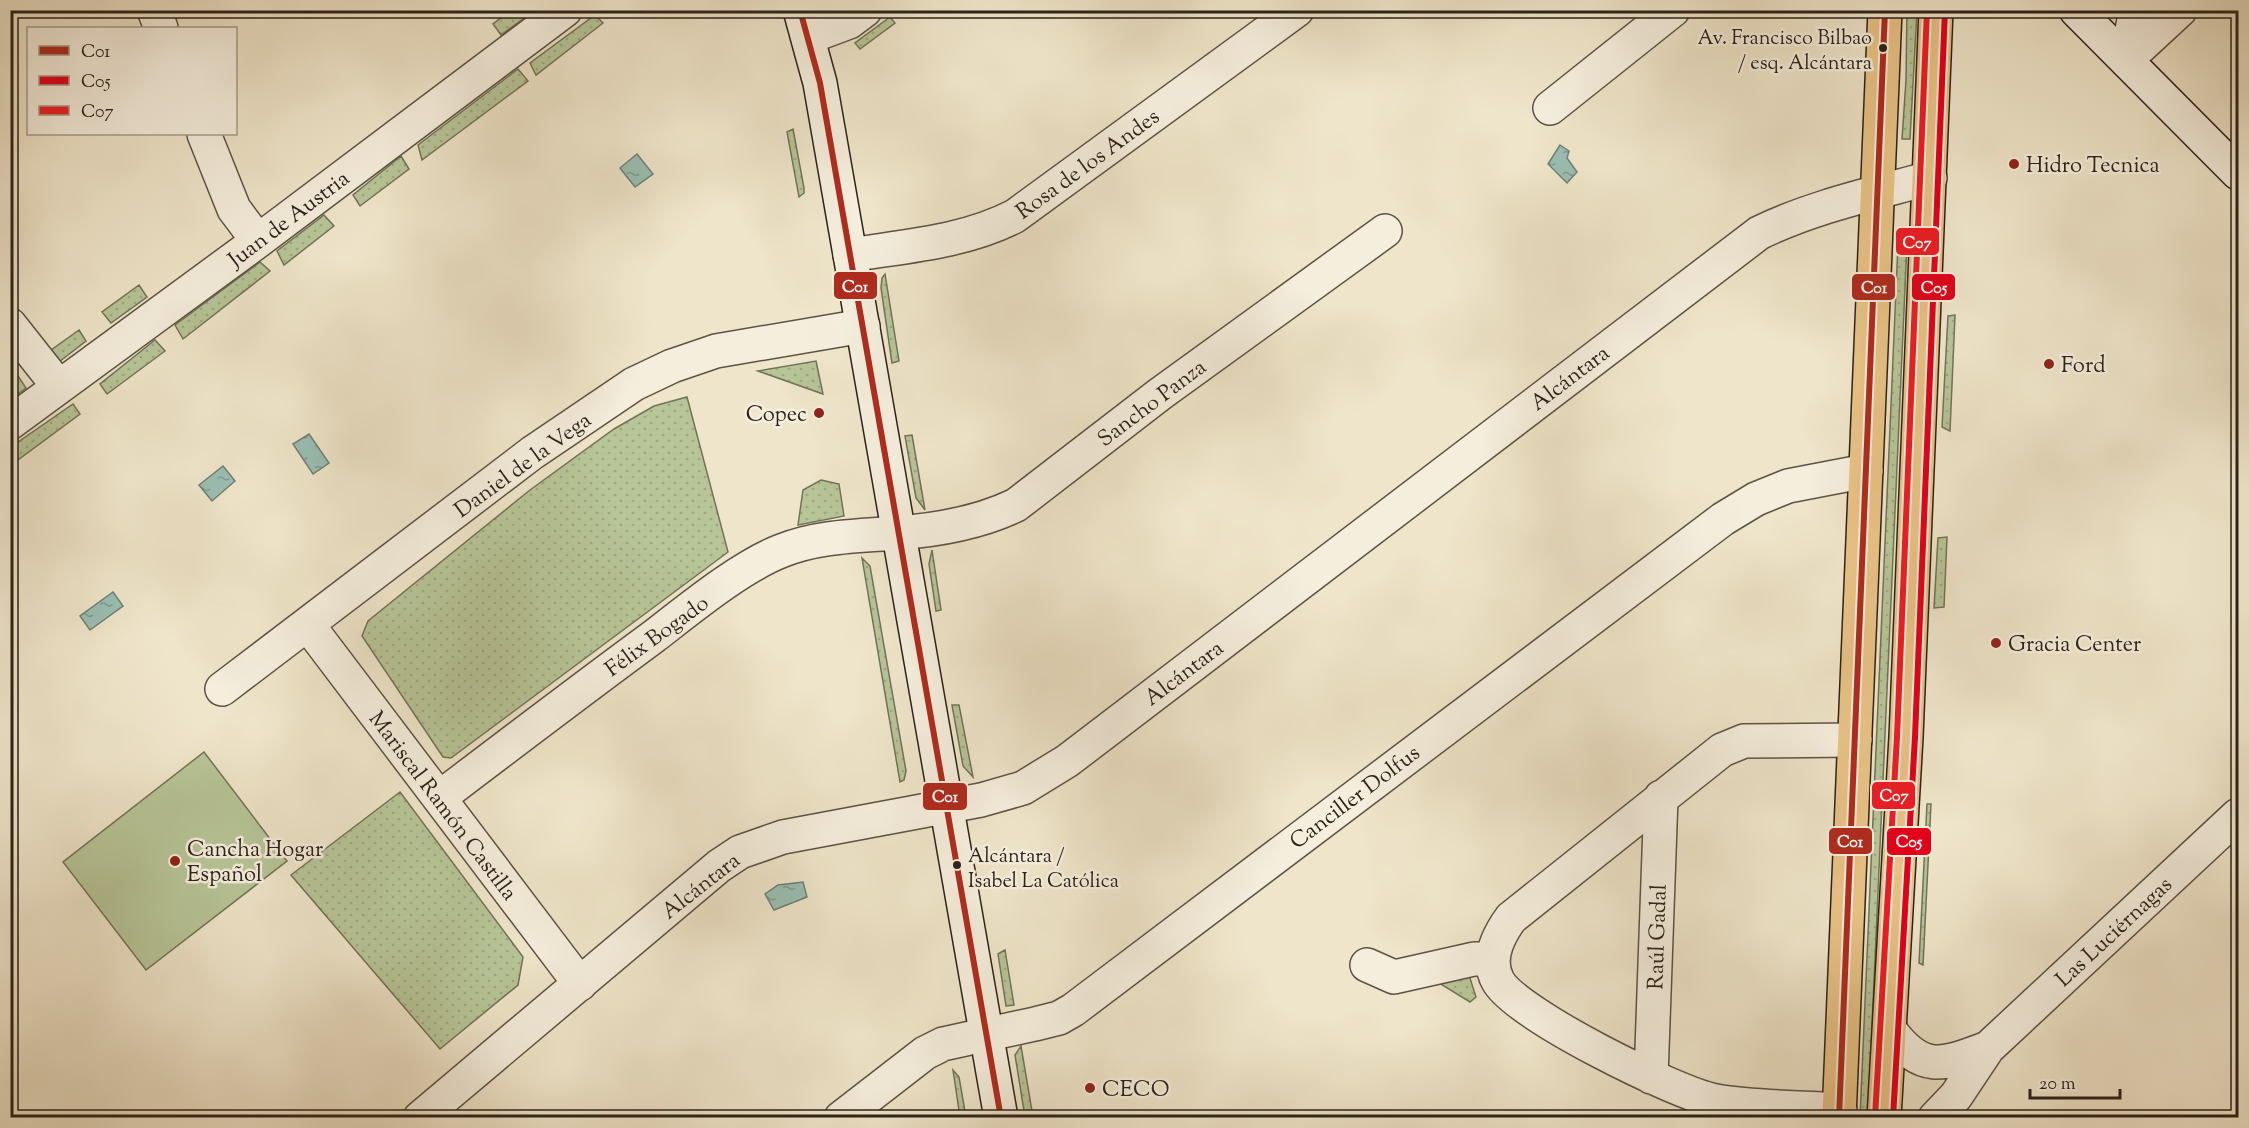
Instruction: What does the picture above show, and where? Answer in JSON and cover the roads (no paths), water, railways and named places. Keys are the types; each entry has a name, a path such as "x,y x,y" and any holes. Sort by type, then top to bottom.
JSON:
{"main road":[{"path":"1840,1114 1885,10"},
{"path":"1884,1118 1906,725 1936,10"}],"street":[{"path":"154,10 162,27"},
{"name":"Juan de Austria","path":"10,423 258,241 565,10"},
{"path":"865,10 849,22 805,24 820,83 1001,1118"},
{"name":"Rosa de los Andes","path":"850,255 966,235 993,227 1016,216 1297,10"},
{"path":"1550,108 1673,10"},
{"path":"2076,10 2238,173"},
{"path":"2126,60 2136,10"},
{"path":"2126,60 2180,10"},
{"path":"204,135 234,209 258,241"},
{"name":"Alcántara","path":"420,1118 719,866 740,852 783,837 981,800 1023,788 1067,761 1759,233 1786,220 1930,178"},
{"name":"Sancho Panza","path":"900,533 966,523 997,514 1016,505 1160,394 1384,231"},
{"path":"10,325 59,387"},
{"name":"Daniel de la Vega","path":"222,689 532,453 634,384 672,366 716,351 863,326"},
{"name":"Canciller Dolfus","path":"841,1118 925,1053 943,1044 1059,1018 1074,1010 1723,519 1756,498 1788,486 1866,471"},
{"name":"Félix Bogado","path":"438,798 680,616 743,572 779,552 809,542 900,533"},
{"name":"Mariscal Ramón Castilla","path":"308,625 580,984"},
{"path":"1840,1114 1715,1101 1675,1088 1584,1043 1514,999 1497,981 1492,958 1499,934 1511,918 1722,750 1744,741 1855,740"},
{"name":"Raúl Gadal","path":"1651,1077 1661,797"},
{"name":"Las Luciérnagas","path":"1935,1118 1956,1096 1988,1048 2238,815"},
{"path":"1367,965 1394,977 1474,959 1492,958"},
{"name":"Las Luciérnagas","path":"1890,1030 1910,1052 1936,1063 1951,1062 1988,1048"}],"water":[{"path":"1560,145 1569,151 1567,158 1577,172 1567,183 1548,164"},
{"path":"637,154 653,174 635,187 620,168"},
{"path":"309,434 329,463 313,474 293,444"},
{"path":"223,466 235,481 212,501 199,485"},
{"path":"113,592 123,606 90,630 80,616"},
{"path":"803,882 807,897 774,910 765,894 778,885"}],"place":[{"name":"Av. Francisco Bilbao / esq. Alcántara","path":"1883,48"},
{"name":"Hidro Tecnica","path":"2014,164"},
{"name":"Ford","path":"2049,364"},
{"name":"Copec","path":"819,413"},
{"name":"Gracia Center","path":"1996,643"},
{"name":"Cancha Hogar Español","path":"175,861"},
{"name":"Alcántara / Isabel La Católica","path":"957,865"},
{"name":"CECO","path":"1090,1088"}]}
